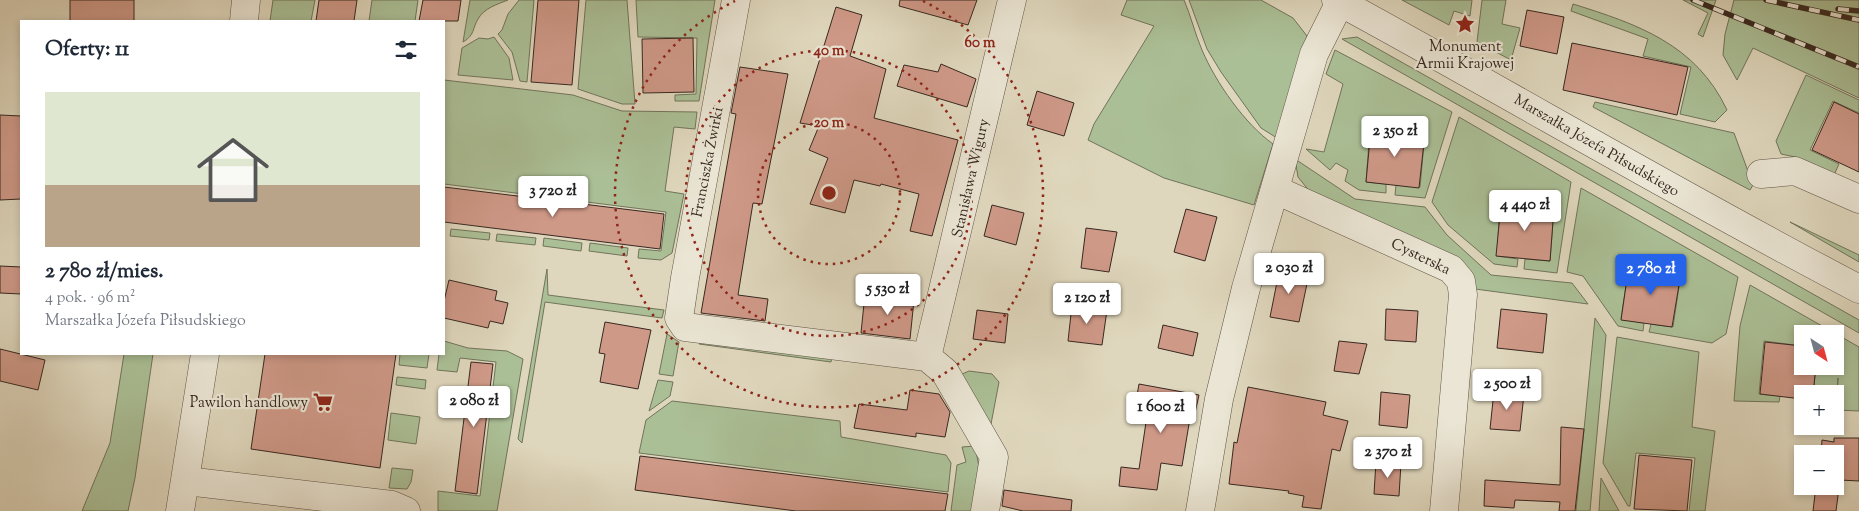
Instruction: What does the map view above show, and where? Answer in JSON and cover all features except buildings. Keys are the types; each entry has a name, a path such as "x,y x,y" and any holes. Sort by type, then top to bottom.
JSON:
{"street":[{"path":"244,20 246,0"},
{"name":"Franciszka Żwirki","path":"736,0 685,278 679,318 681,323 685,327 927,357"},
{"name":"Stanisława Wigury","path":"927,357 1012,0"},
{"path":"1200,511 1219,399 1246,288 1314,54 1338,1"},
{"name":"Marszałka Józefa Piłsudskiego","path":"1338,1 1461,68 1776,246 1859,289"},
{"path":"1761,174 1795,171 1859,199"},
{"name":"Cysterska","path":"1276,190 1451,269 1461,281 1463,295 1444,511"},
{"path":"180,511 205,355"},
{"path":"927,357 945,372 994,457 985,511"},
{"path":"186,481 392,505 406,511"}],"green space":[{"path":"273,0 315,0 311,20 270,20"},
{"path":"372,0 418,0 415,20 369,20"},
{"path":"470,0 508,0 484,12 478,19 471,34 463,42"},
{"path":"519,0 534,0 527,82 520,81 512,52 498,34 502,30 508,14"},
{"path":"586,0 627,0 635,104 622,104 578,89"},
{"path":"636,0 715,0 699,101 675,101 675,95 696,94 697,38 638,37"},
{"path":"1127,0 1184,0 1208,63 1223,89 1252,126 1273,144 1254,205 1164,178 1088,140 1094,124 1154,26 1121,15"},
{"path":"1189,0 1261,0 1293,18 1307,36 1277,138 1261,128 1221,72 1207,49"},
{"path":"1402,0 1472,0 1470,16 1454,11 1449,25"},
{"path":"1482,0 1506,0 1502,24 1520,28 1511,60 1477,42"},
{"path":"1683,0 1716,0 1703,37 1698,34 1708,13"},
{"path":"1734,0 1859,0 1859,98 1753,48 1737,80 1723,55 1725,34"},
{"path":"1573,4 1642,29 1682,53 1699,68 1714,87 1727,110 1715,122 1680,114 1691,67 1643,56 1648,39 1571,11"},
{"path":"494,37 509,58 513,80 458,75 462,48 479,38 488,39"},
{"path":"1357,37 1859,320 1859,333 1342,39"},
{"path":"1335,50 1452,112 1425,198 1395,195 1396,185 1420,187 1425,133 1370,128 1366,182 1386,184 1386,193 1359,190 1345,181 1348,170 1336,163 1330,170 1306,149 1324,152 1343,84 1326,74"},
{"path":"1806,75 1859,100 1859,113 1833,101 1810,150 1839,164 1834,175 1795,157 1781,154 1776,141"},
{"path":"445,80 573,95 622,111 697,112 695,129 674,127 665,191 684,194 672,253 661,260 638,258 639,249 661,251 666,212 445,184"},
{"path":"1595,102 1734,133 1753,185 1750,190 1593,107"},
{"path":"1459,117 1571,182 1557,273 1524,269 1525,259 1550,261 1554,208 1500,203 1497,256 1518,259 1517,267 1494,264 1448,225 1432,202"},
{"path":"1295,159 1355,199 1425,207 1447,235 1491,275 1572,283 1588,304 1475,289 1310,192 1298,177"},
{"path":"1581,188 1738,277 1726,334 1712,343 1649,332 1651,324 1673,327 1681,273 1629,265 1621,319 1644,323 1643,331 1618,326 1583,276 1567,272"},
{"path":"1790,222 1859,255 1859,262"},
{"path":"451,229 490,233 489,240 450,236"},
{"path":"497,234 536,238 535,245 496,241"},
{"path":"544,238 582,243 581,251 543,246"},
{"path":"590,243 628,248 627,256 589,251"},
{"path":"547,269 548,295 664,310 662,318 545,302 522,443 518,439"},
{"path":"1750,285 1820,325 1794,325 1794,345 1764,341 1759,394 1780,396 1779,402 1734,401 1740,326"},
{"path":"1595,318 1606,335 1590,511 1576,511"},
{"path":"667,334 679,342 673,376 659,374"},
{"path":"1617,337 1699,352 1692,427 1715,431 1705,511 1689,511 1695,458 1636,453 1630,506 1628,506 1603,463"},
{"path":"1844,338 1859,347 1859,411 1844,410 1844,385 1838,385 1838,378 1838,385 1814,385 1815,375 1844,375"},
{"path":"703,340 832,357 831,362 699,344"},
{"path":"445,341 468,348 507,351 523,359 497,511 438,511 438,491 480,496 496,362 460,358 457,372 437,370 439,355 445,355"},
{"path":"124,355 153,355 135,478 128,511 82,511 110,443"},
{"path":"400,355 429,355 427,368 399,365"},
{"path":"969,371 992,374 999,382 991,424 960,375"},
{"path":"397,377 426,380 425,389 396,385"},
{"path":"658,380 673,382 670,396 649,411"},
{"path":"672,401 840,421 841,437 946,455 951,463 948,492 639,453 646,420"},
{"path":"391,413 420,417 416,444 388,440"},
{"path":"975,446 980,472 975,511 951,511 957,465 966,462 962,447"},
{"path":"392,468 413,470 411,482 407,489 389,488"},
{"path":"1601,478 1619,511 1599,511"}],"railway":[{"path":"1693,0 1859,67"},
{"path":"1766,0 1859,20"},
{"path":"1838,9 1859,11"}],"place":[{"name":"Monument Armii Krajowej","path":"1465,24"},
{"name":"Pawilon handlowy","path":"323,402"}]}
